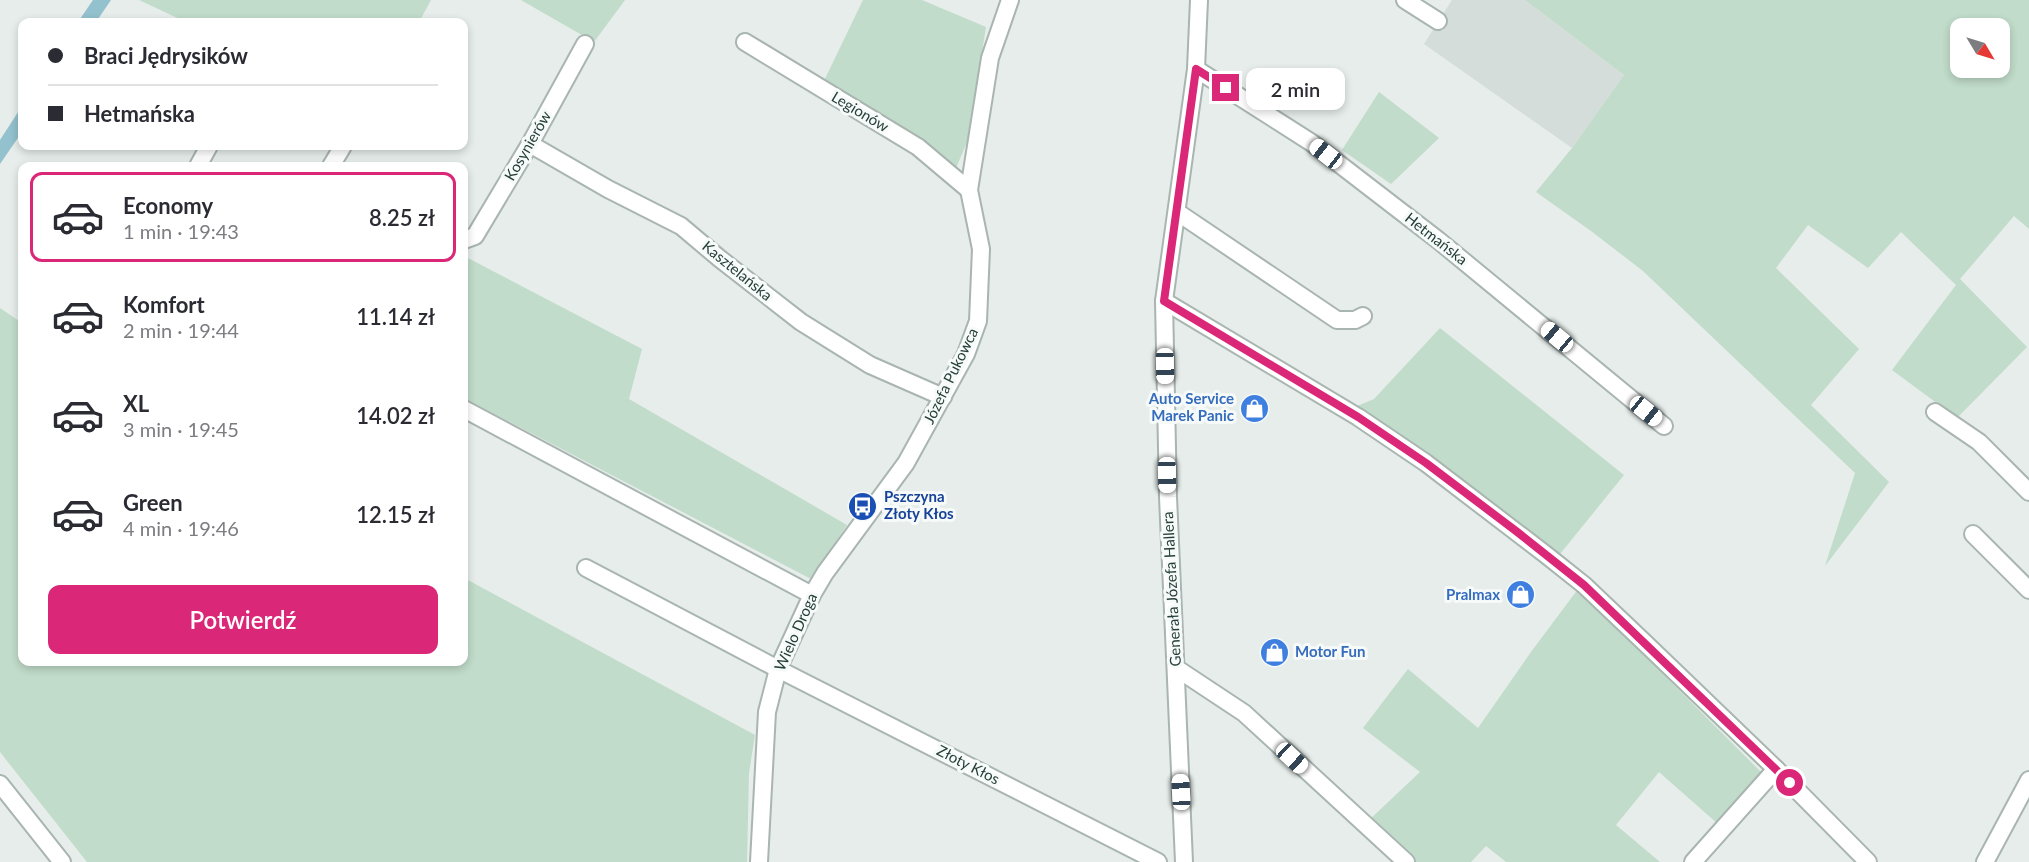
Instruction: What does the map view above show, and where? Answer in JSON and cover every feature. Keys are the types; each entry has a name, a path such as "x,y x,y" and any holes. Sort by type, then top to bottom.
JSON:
{"street":[{"name":"Józefa Pukowca","path":"861,523 906,464 966,354 978,321 981,249 969,190 990,58 1010,0"},
{"name":"Generała Józefa Hallera","path":"1184,862 1167,497 1164,301 1196,69 1199,0"},
{"path":"1405,0 1438,21"},
{"name":"Legionów","path":"745,42 918,147 969,190"},
{"name":"Kosynierów","path":"468,239 475,236 530,144 585,44"},
{"name":"Hetmańska","path":"1196,69 1312,143 1438,240 1664,426"},
{"name":"Kasztelańska","path":"530,144 608,189 681,226 801,322 870,365 943,397"},
{"path":"1177,212 1337,320 1355,320 1363,316"},
{"path":"1164,301 1358,417 1426,463 1584,585 1868,862"},
{"path":"468,411 812,595"},
{"path":"1935,412 1979,442 2029,492"},
{"name":"Wielo Droga","path":"759,862 767,712 778,669 812,595 861,523"},
{"path":"1973,534 2029,590"},
{"name":"Złoty Kłos","path":"586,568 778,669 1158,862"},
{"path":"1176,672 1244,713 1406,862"},
{"path":"1694,862 1776,770"},
{"path":"1985,862 2029,780"},
{"path":"0,784 62,862"}],"shaded area":[{"path":"1452,0 1525,0 1624,75 1572,148 1424,44"}],"green space":[{"path":"139,0 431,0 421,18 177,18"},
{"path":"521,0 625,0 594,42"},
{"path":"863,0 922,0 986,27 968,140 956,168 823,83"},
{"path":"1525,0 2029,0 2029,229 2014,216 1960,279 2027,347 1957,418 1892,370 1956,285 1901,232 1868,268 1808,225 1776,268 1859,349 1811,405 1889,482 1825,566 1855,473 1643,271 1536,192 1572,148 1624,75"},
{"path":"1379,92 1439,138 1391,184 1342,150"},
{"path":"468,258 642,349 629,399 847,525 811,579 468,400"},
{"path":"0,308 18,320 18,666 468,666 468,580 755,735 749,773 747,862 87,862 0,752"},
{"path":"1440,328 1624,475 1560,554 1355,407 1374,399"},
{"path":"1578,589 1762,773 1718,824 1659,772 1616,825 1660,862 1506,862 1486,846 1471,862 1411,862 1367,822 1420,772 1363,728 1408,669 1478,728"}],"water":[{"path":"93,0 111,0 99,18 81,18"},
{"path":"18,112 18,138 0,164 0,140"}],"place":[{"name":"Auto Service Marek Panic","path":"1255,408"},
{"name":"Pszczyna Złoty Kłos","path":"863,506"},
{"name":"Pralmax","path":"1521,595"},
{"name":"Motor Fun","path":"1274,652"}],"route":[{"path":"1226,88 1196,69 1164,301 1358,417 1426,463 1516,531 1584,585 1790,783"}]}
